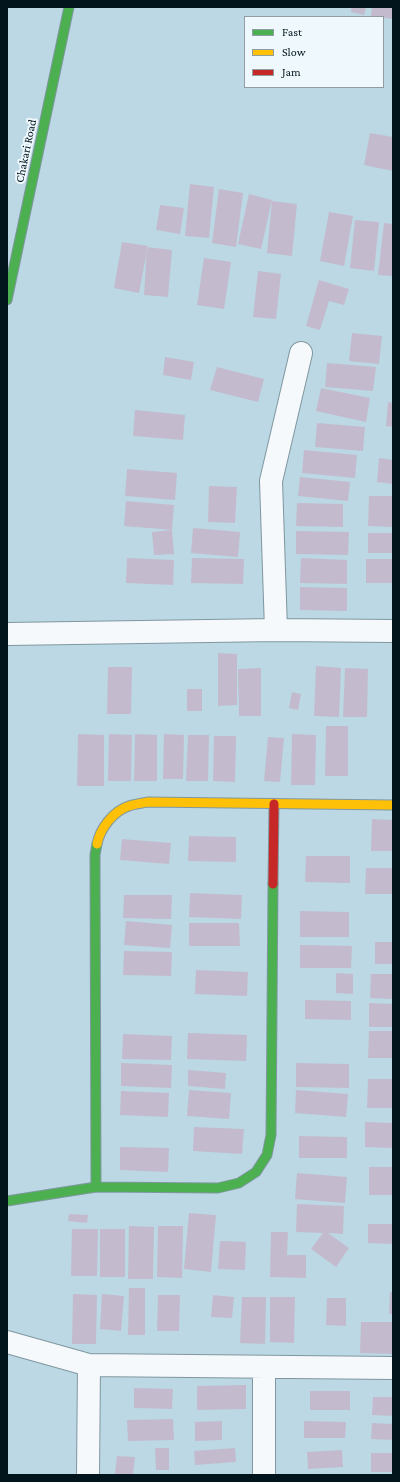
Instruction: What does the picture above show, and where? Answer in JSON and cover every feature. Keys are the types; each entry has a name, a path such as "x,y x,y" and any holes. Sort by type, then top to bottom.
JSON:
{"street":[{"name":"Chakari Road","path":"7,300 69,7"},
{"path":"276,630 271,481 301,353"},
{"path":"7,634 276,630 393,631"},
{"path":"96,1187 95,855 99,835 111,818 128,806 148,802 393,805"},
{"path":"7,1201 96,1187 218,1188 238,1183 256,1172 267,1155 271,1135 274,804"},
{"path":"7,1342 89,1365 393,1368"},
{"path":"88,1475 89,1365"},
{"path":"264,1367 264,1475"}],"building":[{"path":"352,7 366,7 364,15 351,12"},
{"path":"372,7 393,7 393,19 384,18 384,16 371,16"},
{"path":"370,133 393,137 393,171 364,165"},
{"path":"190,184 214,187 209,238 185,236"},
{"path":"219,189 243,193 236,247 212,243"},
{"path":"249,194 272,200 261,249 238,244"},
{"path":"272,201 297,204 292,256 267,253"},
{"path":"160,205 184,208 180,234 156,230"},
{"path":"329,212 353,216 344,266 320,261"},
{"path":"355,220 379,222 374,271 350,268"},
{"path":"384,223 393,224 393,276 378,275"},
{"path":"122,242 148,246 139,293 114,288"},
{"path":"147,247 172,250 168,297 144,295"},
{"path":"204,258 231,262 224,309 197,305"},
{"path":"258,271 281,274 276,319 253,317"},
{"path":"319,280 349,289 344,305 329,301 320,330 306,326"},
{"path":"352,333 382,336 379,364 349,361"},
{"path":"165,357 194,362 191,380 163,375"},
{"path":"327,363 376,367 373,391 325,387"},
{"path":"217,367 264,379 258,402 210,390"},
{"path":"321,388 370,398 366,422 316,411"},
{"path":"388,402 393,403 393,427 386,426"},
{"path":"135,410 185,415 183,440 133,436"},
{"path":"317,423 365,427 363,451 315,447"},
{"path":"304,450 357,455 355,478 302,473"},
{"path":"379,458 393,460 393,484 377,482"},
{"path":"127,469 177,473 175,500 125,496"},
{"path":"300,477 350,482 348,501 298,496"},
{"path":"209,486 237,487 235,523 208,522"},
{"path":"369,496 393,496 393,527 368,526"},
{"path":"126,501 174,505 172,530 124,526"},
{"path":"297,503 343,504 343,527 296,526"},
{"path":"193,528 240,532 238,557 191,553"},
{"path":"172,530 174,554 154,555 152,532"},
{"path":"296,531 349,532 348,555 296,554"},
{"path":"368,533 393,533 393,553 368,553"},
{"path":"127,558 174,560 173,585 126,583"},
{"path":"192,558 244,559 243,584 191,583"},
{"path":"301,558 347,560 347,584 300,583"},
{"path":"366,559 393,559 393,583 366,583"},
{"path":"300,587 347,588 347,611 300,610"},
{"path":"218,653 237,654 237,705 218,706"},
{"path":"316,666 341,668 339,717 314,716"},
{"path":"108,667 132,667 131,714 107,714"},
{"path":"261,668 261,716 239,716 238,669"},
{"path":"345,668 368,669 367,717 343,717"},
{"path":"187,689 202,689 202,711 187,711"},
{"path":"292,692 301,694 298,710 289,708"},
{"path":"326,726 348,726 348,776 325,776"},
{"path":"78,734 104,735 104,786 77,786"},
{"path":"109,734 132,735 131,781 108,781"},
{"path":"135,734 157,735 157,781 134,781"},
{"path":"164,734 184,735 183,779 163,779"},
{"path":"292,734 316,735 315,785 291,785"},
{"path":"188,735 209,735 208,781 186,781"},
{"path":"214,736 236,736 235,782 213,781"},
{"path":"268,737 284,738 280,782 264,781"},
{"path":"372,819 393,820 393,851 371,851"},
{"path":"189,836 236,837 236,862 188,861"},
{"path":"122,839 171,843 169,864 120,860"},
{"path":"306,856 350,856 350,883 305,882"},
{"path":"366,868 393,868 393,894 365,894"},
{"path":"190,893 242,895 241,919 189,917"},
{"path":"124,895 172,895 171,919 123,918"},
{"path":"300,911 349,912 349,937 300,937"},
{"path":"126,921 172,925 170,948 124,945"},
{"path":"189,923 239,923 240,946 189,946"},
{"path":"375,942 393,942 393,964 375,964"},
{"path":"300,945 352,946 351,968 300,968"},
{"path":"124,951 172,952 171,976 123,975"},
{"path":"196,970 248,972 247,996 195,994"},
{"path":"336,973 353,974 353,994 336,993"},
{"path":"371,974 393,974 393,999 370,998"},
{"path":"305,1000 351,1001 351,1020 305,1019"},
{"path":"369,1003 393,1004 393,1027 369,1027"},
{"path":"369,1031 393,1031 393,1058 368,1058"},
{"path":"188,1033 247,1035 246,1061 187,1059"},
{"path":"123,1034 172,1036 171,1060 122,1059"},
{"path":"121,1063 172,1065 171,1088 121,1086"},
{"path":"296,1063 349,1064 349,1088 296,1087"},
{"path":"188,1070 226,1073 225,1089 188,1086"},
{"path":"368,1079 393,1079 393,1108 367,1108"},
{"path":"189,1090 231,1093 229,1119 187,1116"},
{"path":"296,1090 348,1094 346,1117 295,1113"},
{"path":"121,1091 169,1093 168,1117 120,1115"},
{"path":"365,1122 393,1123 393,1148 365,1147"},
{"path":"194,1127 244,1129 242,1154 193,1151"},
{"path":"299,1136 347,1137 347,1158 299,1158"},
{"path":"120,1147 169,1148 168,1172 120,1170"},
{"path":"369,1167 393,1167 393,1195 369,1195"},
{"path":"297,1173 347,1177 345,1203 295,1199"},
{"path":"297,1204 344,1206 343,1234 328,1233 349,1248 336,1267 311,1249 323,1233 296,1232"},
{"path":"189,1213 216,1215 211,1272 184,1269"},
{"path":"69,1214 88,1215 87,1223 68,1221"},
{"path":"368,1224 393,1224 393,1244 368,1243"},
{"path":"129,1226 154,1227 153,1279 128,1279"},
{"path":"158,1226 183,1226 182,1278 157,1277"},
{"path":"72,1229 98,1229 97,1276 71,1276"},
{"path":"100,1229 125,1229 125,1277 100,1277"},
{"path":"271,1232 288,1232 287,1255 306,1255 306,1278 270,1277"},
{"path":"220,1241 246,1242 245,1270 218,1269"},
{"path":"129,1288 145,1288 145,1335 128,1335"},
{"path":"390,1292 393,1292 393,1314 389,1314"},
{"path":"73,1294 97,1295 96,1344 72,1344"},
{"path":"102,1294 124,1296 121,1331 100,1329"},
{"path":"158,1295 180,1295 179,1331 157,1331"},
{"path":"213,1295 234,1297 232,1318 211,1317"},
{"path":"242,1297 266,1297 265,1344 240,1343"},
{"path":"270,1297 295,1297 294,1343 270,1342"},
{"path":"327,1298 346,1298 346,1326 326,1325"},
{"path":"361,1322 393,1322 393,1354 360,1353"},
{"path":"246,1385 246,1409 197,1410 197,1386"},
{"path":"134,1388 173,1389 172,1409 134,1408"},
{"path":"310,1391 350,1391 350,1410 310,1410"},
{"path":"373,1397 393,1397 393,1416 372,1415"},
{"path":"173,1419 174,1440 128,1441 127,1420"},
{"path":"222,1421 222,1440 195,1441 195,1422"},
{"path":"304,1421 346,1422 345,1438 304,1438"},
{"path":"372,1423 393,1424 393,1440 371,1439"},
{"path":"155,1448 169,1448 169,1470 156,1470"},
{"path":"235,1448 236,1462 195,1465 194,1451"},
{"path":"342,1450 343,1467 308,1469 307,1452"},
{"path":"371,1453 393,1453 393,1472 371,1472"},
{"path":"117,1456 135,1457 133,1475 115,1474"}],"traffic: fast":[{"path":"7,300 69,7"},
{"path":"96,1187 95,855 97,844"},
{"path":"7,1201 96,1187 218,1188 239,1183 256,1172 267,1155 271,1135 273,884"}],"traffic: slow":[{"path":"97,844 101,832 113,816 123,808 148,802 393,805"}],"traffic: jam":[{"path":"273,884 274,804"}]}
